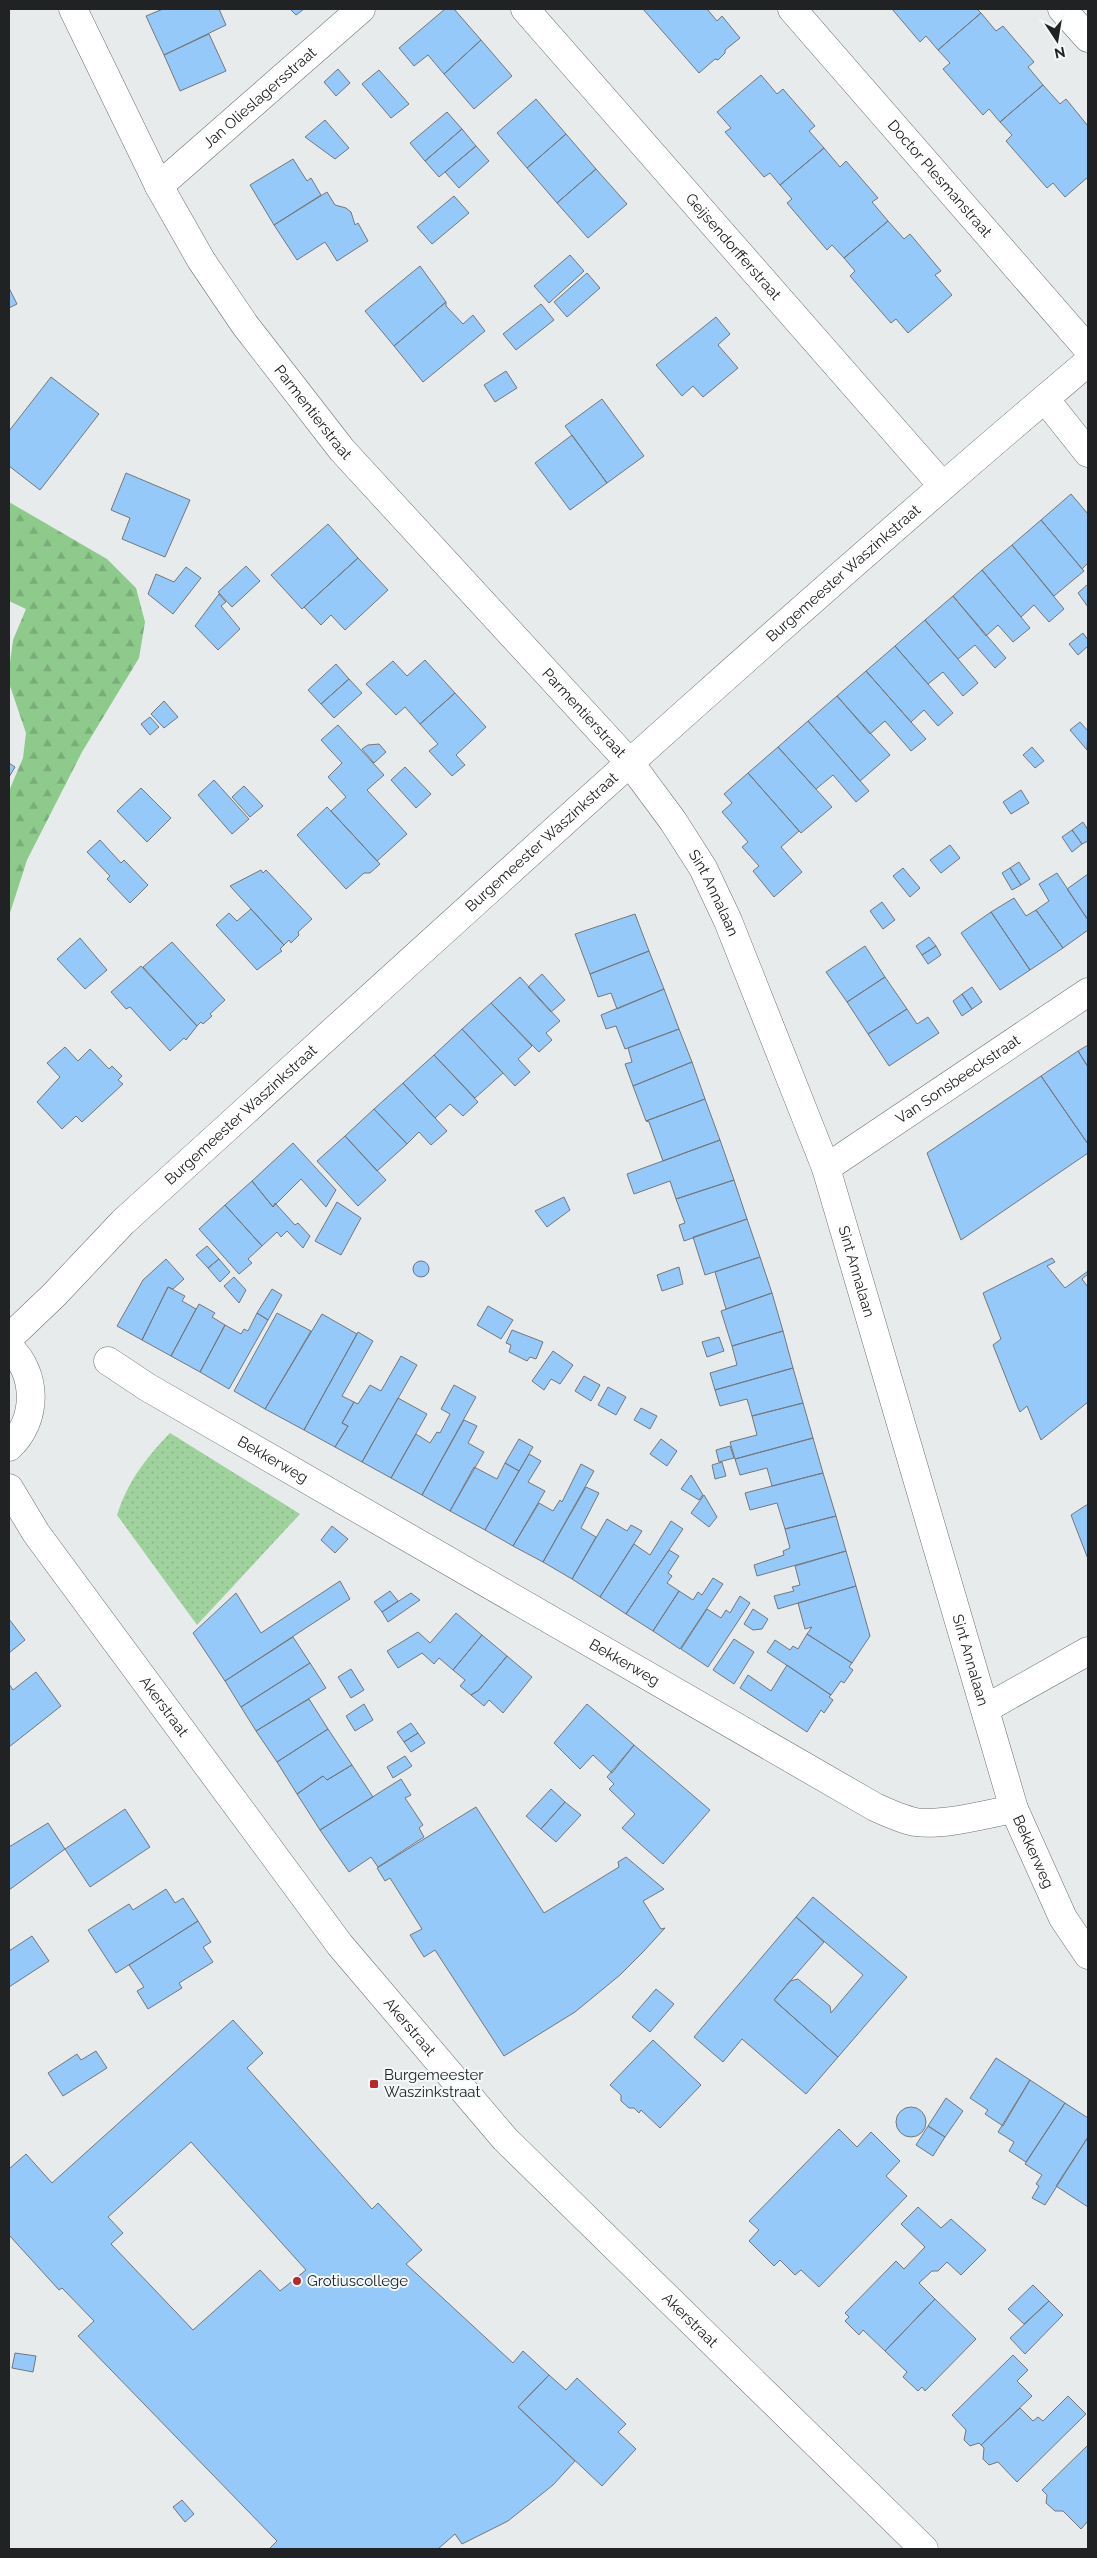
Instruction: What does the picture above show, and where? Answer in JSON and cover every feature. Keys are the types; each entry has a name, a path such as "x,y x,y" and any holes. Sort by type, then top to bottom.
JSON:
{"street":[{"name":"Parmentierstraat","path":"73,9 159,186 201,260 245,325 342,450 630,763"},
{"name":"Jan Olieslagersstraat","path":"159,186 361,9"},
{"name":"Geijsendorfferstraat","path":"525,9 942,485"},
{"name":"Doctor Plesmanstraat","path":"792,9 1088,348"},
{"path":"1062,9 1088,38"},
{"name":"Burgemeester Waszinkstraat","path":"9,1338 54,1295 123,1222 630,763 942,485 1088,362"},
{"path":"1045,399 1088,453"},
{"name":"Sint Annalaan","path":"630,763 673,821 703,868 728,921 826,1168 1014,1809"},
{"name":"Van Sonsbeeckstraat","path":"826,1168 1088,992"},
{"path":"9,1347 24,1365 31,1390 28,1420 21,1434 9,1447"},
{"name":"Bekkerweg","path":"108,1361 156,1392 875,1807 896,1817 917,1822 947,1820 1014,1809 1063,1918 1088,1955"},
{"name":"Akerstraat","path":"9,1488 36,1533 340,1945 505,2139 924,2549"},
{"path":"985,1709 1088,1651"}],"green space":[{"path":"9,502 107,559 136,588 145,622 139,658 82,752 27,860 9,916 9,791 23,758 26,733 9,683 9,670 13,640 26,609 9,601"},
{"path":"170,1433 300,1514 197,1625 117,1515 126,1491 138,1471"}],"building":[{"path":"163,9 219,9 226,25 164,55 146,16"},
{"path":"290,9 304,9 296,15"},
{"path":"445,9 454,9 481,40 444,74 428,55 414,66 399,48"},
{"path":"643,9 707,9 717,21 722,16 740,38 725,50 725,53 718,60 715,59 699,73"},
{"path":"892,9 977,9 981,13 938,50 926,36 920,42"},
{"path":"981,13 996,31 1003,26 1034,62 1028,67 1043,85 1000,122 989,109 983,115 943,69 950,63 938,50"},
{"path":"209,34 226,71 180,91 164,55"},
{"path":"481,40 512,76 474,109 444,74"},
{"path":"338,69 350,83 336,96 324,82"},
{"path":"379,70 409,104 391,118 362,84"},
{"path":"761,75 777,94 783,89 815,126 809,131 824,148 780,185 770,173 764,177 725,132 731,128 717,112"},
{"path":"1043,85 1060,104 1066,99 1088,126 1088,177 1065,197 1053,183 1047,188 1006,141 1012,135 1000,122"},
{"path":"536,99 566,134 527,168 497,133"},
{"path":"447,112 462,129 425,161 410,143"},
{"path":"325,120 349,148 335,159 305,137"},
{"path":"462,129 476,146 439,177 425,161"},
{"path":"566,134 596,169 557,203 527,168"},
{"path":"476,146 489,161 459,188 445,172"},
{"path":"824,148 840,167 846,161 878,198 872,202 888,221 844,258 832,245 827,250 787,203 792,199 780,185"},
{"path":"293,159 307,181 311,178 321,195 274,225 250,185"},
{"path":"596,169 627,204 588,238 557,203"},
{"path":"327,192 335,205 346,208 351,212 355,225 358,223 368,241 337,261 325,242 297,260 274,225"},
{"path":"454,196 469,213 432,244 417,227"},
{"path":"888,221 904,239 910,234 941,271 935,275 952,295 908,333 896,319 891,323 850,276 855,271 844,258"},
{"path":"570,255 584,271 549,303 534,286"},
{"path":"420,266 446,302 394,346 365,311"},
{"path":"587,273 600,288 567,317 554,302"},
{"path":"9,288 17,304 9,308"},
{"path":"446,302 446,306 463,324 473,315 485,331 423,382 394,346"},
{"path":"541,304 554,320 516,350 503,334"},
{"path":"716,317 730,334 718,345 738,368 703,397 693,386 682,396 656,365"},
{"path":"506,371 517,388 495,402 484,385"},
{"path":"51,377 99,414 40,490 9,466 9,431"},
{"path":"602,399 644,456 607,483 565,426"},
{"path":"572,435 607,483 570,510 535,463"},
{"path":"126,473 190,500 165,557 122,539 130,518 111,510"},
{"path":"1071,494 1088,514 1088,563 1082,569 1041,520"},
{"path":"1041,520 1084,571 1054,596 1012,545"},
{"path":"328,524 358,558 302,609 271,575"},
{"path":"1012,545 1064,609 1049,622 1034,605 1021,617 982,570"},
{"path":"358,558 388,590 345,630 331,615 321,625 304,607"},
{"path":"246,566 260,581 232,607 218,592"},
{"path":"186,567 201,578 173,614 148,594 156,574 174,582"},
{"path":"982,570 1030,628 1013,642 998,625 986,636 953,596"},
{"path":"1088,584 1088,607 1078,593"},
{"path":"219,594 226,602 221,606 240,629 218,650 195,626"},
{"path":"953,596 1006,658 995,668 975,645 958,659 925,620"},
{"path":"925,620 978,683 963,696 943,672 928,684 895,646"},
{"path":"1083,633 1088,640 1088,646 1078,655 1069,644"},
{"path":"895,646 953,713 938,726 924,710 911,722 866,671"},
{"path":"425,660 455,693 420,724 405,707 396,715 366,684 393,661 407,676"},
{"path":"336,664 349,679 321,704 308,690"},
{"path":"866,671 926,739 911,751 885,721 870,734 837,696"},
{"path":"349,679 362,693 334,718 321,704"},
{"path":"455,693 486,727 456,755 465,765 452,776 429,751 438,744 420,724"},
{"path":"837,696 890,755 860,781 808,721"},
{"path":"164,701 178,717 164,728 151,714"},
{"path":"150,717 159,727 150,735 141,724"},
{"path":"808,721 869,791 856,802 833,775 816,789 778,747"},
{"path":"1080,722 1088,731 1087,750 1070,730"},
{"path":"338,725 384,775 367,790 407,834 377,861 331,811 346,797 328,777 342,763 321,740"},
{"path":"379,744 386,752 374,763 362,749 368,745"},
{"path":"778,747 832,807 801,833 748,773"},
{"path":"1032,747 1044,761 1035,768 1023,755"},
{"path":"9,763 15,767 9,777"},
{"path":"405,767 431,794 416,808 391,780"},
{"path":"748,773 799,831 781,847 802,872 774,897 753,871 759,866 742,847 748,842 722,812 732,803 724,794"},
{"path":"214,780 249,819 232,834 198,795"},
{"path":"244,786 263,806 250,817 232,797"},
{"path":"141,788 171,818 147,842 117,811"},
{"path":"1021,790 1029,803 1011,814 1003,802"},
{"path":"327,807 380,864 370,873 364,873 346,889 297,835"},
{"path":"1083,822 1088,830 1088,841 1082,844 1072,830"},
{"path":"1072,830 1082,844 1072,852 1062,837"},
{"path":"100,840 121,863 124,860 148,885 130,903 107,879 110,876 87,852"},
{"path":"950,845 960,858 941,873 930,860"},
{"path":"1019,862 1030,879 1021,885 1010,868"},
{"path":"903,868 920,888 910,897 893,876"},
{"path":"1010,868 1021,885 1012,890 1002,873"},
{"path":"261,870 263,873 266,870 312,919 298,932 299,935 291,943 289,940 284,945 230,886"},
{"path":"1057,873 1088,920 1088,930 1063,948 1036,910 1049,901 1039,884"},
{"path":"1088,874 1088,920 1067,889"},
{"path":"1014,898 1026,916 1036,910 1063,948 1030,970 991,912"},
{"path":"882,902 895,920 883,929 870,911"},
{"path":"251,909 284,945 280,949 282,951 257,970 216,925 229,913 237,921"},
{"path":"991,912 1030,970 1000,990 961,933"},
{"path":"635,914 649,951 590,974 575,934"},
{"path":"929,937 936,946 922,955 916,946"},
{"path":"80,938 107,970 85,989 57,959"},
{"path":"172,942 225,1000 210,1014 212,1016 203,1024 201,1022 197,1026 143,967"},
{"path":"865,946 885,977 847,1002 826,972"},
{"path":"936,946 941,955 928,964 922,955"},
{"path":"649,951 664,989 617,1009 611,993 598,997 590,974"},
{"path":"141,966 197,1026 186,1040 184,1038 170,1051 130,1007 126,1009 111,992"},
{"path":"542,974 565,1000 551,1012 528,987"},
{"path":"520,977 560,1021 546,1033 552,1040 539,1052 491,1003"},
{"path":"885,977 907,1009 868,1034 847,1002"},
{"path":"972,987 982,1002 972,1009 962,994"},
{"path":"664,989 679,1029 625,1049 616,1026 606,1029 601,1015"},
{"path":"962,994 972,1009 962,1016 953,1001"},
{"path":"491,1003 532,1046 518,1059 530,1072 515,1086 462,1029"},
{"path":"907,1009 917,1024 928,1017 939,1033 889,1066 868,1034"},
{"path":"462,1029 503,1073 475,1098 434,1055"},
{"path":"679,1029 692,1062 633,1086 625,1064 632,1062 628,1048"},
{"path":"1088,1045 1088,1067 1078,1051"},
{"path":"65,1047 78,1061 90,1049 109,1069 112,1066 122,1076 118,1080 123,1084 82,1122 76,1116 62,1129 37,1102 60,1077 47,1063"},
{"path":"1078,1051 1088,1067 1088,1144 1041,1076"},
{"path":"434,1055 478,1102 463,1116 450,1104 435,1118 403,1083"},
{"path":"692,1062 705,1099 646,1121 633,1086"},
{"path":"1041,1076 1088,1144 1088,1153 961,1240 927,1153"},
{"path":"403,1083 447,1131 431,1145 419,1132 407,1144 374,1109"},
{"path":"705,1099 720,1140 663,1161 649,1122 646,1121"},
{"path":"374,1109 407,1144 377,1171 345,1136"},
{"path":"345,1136 386,1180 358,1206 317,1161"},
{"path":"720,1140 734,1180 676,1199 670,1181 634,1194 627,1174"},
{"path":"293,1143 336,1190 326,1207 301,1179 273,1207 252,1181"},
{"path":"734,1180 747,1219 684,1241 679,1225 685,1223 676,1199"},
{"path":"252,1181 273,1207 275,1203 295,1225 298,1223 310,1236 303,1248 287,1231 281,1237 277,1232 262,1246 225,1205"},
{"path":"564,1197 570,1210 547,1227 535,1211"},
{"path":"337,1202 361,1218 341,1255 315,1241"},
{"path":"225,1205 262,1246 248,1259 252,1263 239,1274 199,1229"},
{"path":"747,1219 760,1257 705,1275 693,1237"},
{"path":"207,1246 219,1259 208,1268 196,1255"},
{"path":"760,1257 772,1293 726,1309 715,1272"},
{"path":"1052,1258 1055,1262 1047,1266 1065,1288 1088,1271 1088,1274 1082,1279 1088,1287 1088,1402 1041,1440 1027,1406 1020,1412 993,1345 1001,1339 983,1293"},
{"path":"166,1259 184,1279 173,1289 168,1287 142,1340 117,1326 143,1280"},
{"path":"219,1259 230,1272 220,1282 208,1268"},
{"path":"421,1261 427,1263 429,1269 427,1275 421,1277 415,1275 413,1269 415,1263"},
{"path":"679,1267 683,1284 662,1291 657,1275"},
{"path":"234,1277 246,1290 239,1303 224,1286"},
{"path":"168,1287 185,1296 182,1301 196,1309 171,1356 142,1340"},
{"path":"272,1289 282,1295 268,1320 257,1313"},
{"path":"772,1293 783,1331 732,1346 721,1311"},
{"path":"199,1304 215,1313 212,1317 225,1325 200,1372 171,1356"},
{"path":"488,1306 513,1320 501,1339 477,1325"},
{"path":"257,1313 268,1320 229,1389 200,1372 225,1325 241,1334 244,1329 248,1331"},
{"path":"277,1313 311,1331 265,1409 234,1391"},
{"path":"322,1314 357,1334 304,1430 265,1409"},
{"path":"512,1330 543,1342 536,1359 530,1357 527,1361 509,1352 511,1345 506,1343"},
{"path":"783,1331 793,1368 715,1390 710,1373 737,1365 732,1346"},
{"path":"358,1332 373,1341 342,1396 354,1402 342,1423 348,1426 335,1447 304,1430"},
{"path":"719,1337 724,1351 707,1357 702,1342"},
{"path":"553,1351 573,1365 560,1384 551,1379 544,1390 532,1381"},
{"path":"401,1356 417,1365 362,1462 335,1447 348,1426 342,1423 354,1402 358,1404 370,1385 381,1391"},
{"path":"793,1368 803,1403 752,1416 747,1399 720,1406 715,1390"},
{"path":"584,1376 600,1385 591,1401 575,1391"},
{"path":"454,1385 476,1397 422,1495 391,1478 416,1434 430,1443 437,1432 440,1433 450,1414 441,1409"},
{"path":"608,1387 626,1397 616,1415 598,1405"},
{"path":"398,1398 427,1414 391,1478 362,1462"},
{"path":"803,1403 813,1438 735,1459 730,1442 757,1435 752,1416"},
{"path":"641,1408 657,1416 650,1429 634,1420"},
{"path":"464,1420 477,1426 468,1443 484,1452 450,1511 422,1495"},
{"path":"813,1438 823,1473 772,1486 767,1468 740,1475 735,1459"},
{"path":"519,1439 533,1447 519,1471 505,1463"},
{"path":"661,1439 677,1451 667,1466 650,1454"},
{"path":"730,1446 734,1458 719,1462 716,1450"},
{"path":"529,1454 541,1461 528,1482 545,1491 513,1546 485,1530"},
{"path":"722,1462 726,1476 715,1479 712,1465"},
{"path":"505,1463 519,1471 485,1530 450,1511 474,1467 497,1479"},
{"path":"581,1464 594,1471 543,1562 513,1546 539,1503 553,1511 560,1500 562,1502"},
{"path":"823,1473 836,1516 785,1529 777,1503 750,1510 745,1493"},
{"path":"691,1475 703,1495 699,1500 681,1489"},
{"path":"586,1487 599,1493 581,1528 596,1537 572,1579 543,1562"},
{"path":"704,1495 717,1517 709,1527 691,1513"},
{"path":"1088,1504 1088,1559 1071,1515"},
{"path":"836,1516 846,1551 757,1576 754,1565 784,1555 783,1551 790,1548 785,1529"},
{"path":"607,1519 627,1531 631,1525 642,1531 600,1597 572,1579"},
{"path":"671,1521 683,1529 626,1614 600,1597 634,1544 650,1555"},
{"path":"332,1526 348,1539 335,1553 321,1540"},
{"path":"669,1550 679,1556 668,1573 672,1576 667,1583 679,1591 653,1631 626,1614"},
{"path":"846,1551 856,1586 778,1609 774,1596 794,1591 792,1587 800,1585 795,1566"},
{"path":"713,1578 723,1584 680,1649 653,1631 679,1591 693,1600 698,1592 702,1595"},
{"path":"340,1581 350,1599 225,1681 193,1633 236,1593 261,1633"},
{"path":"856,1586 870,1636 852,1663 807,1634 812,1627 805,1629 798,1603"},
{"path":"390,1591 398,1601 382,1612 374,1602"},
{"path":"411,1593 420,1600 388,1622 382,1612"},
{"path":"740,1596 750,1603 708,1667 681,1649 707,1609 721,1618 726,1610 730,1613"},
{"path":"753,1609 768,1619 762,1629 753,1630 744,1624"},
{"path":"456,1613 482,1635 453,1670 439,1658 434,1664 422,1653 398,1668 387,1651 418,1632 430,1643"},
{"path":"9,1619 25,1640 9,1653"},
{"path":"807,1634 852,1663 849,1667 853,1670 844,1683 841,1681 831,1695 767,1652 775,1640 790,1650 793,1646 798,1649"},
{"path":"482,1635 507,1656 479,1690 471,1695 460,1686 465,1680 453,1670"},
{"path":"293,1637 310,1663 241,1707 225,1681"},
{"path":"734,1639 754,1652 734,1684 713,1670"},
{"path":"507,1656 532,1677 503,1713 489,1700 484,1706 471,1695 479,1690"},
{"path":"310,1663 326,1688 256,1731 241,1707"},
{"path":"787,1665 831,1695 829,1697 833,1700 824,1713 821,1710 807,1732 740,1688 748,1675 771,1691"},
{"path":"351,1669 364,1690 351,1698 338,1677"},
{"path":"36,1672 61,1706 9,1747 9,1684 13,1690"},
{"path":"309,1699 328,1729 277,1762 256,1731"},
{"path":"364,1704 373,1720 355,1731 346,1716"},
{"path":"587,1704 634,1745 612,1773 593,1755 580,1769 554,1743"},
{"path":"411,1723 418,1733 404,1742 397,1732"},
{"path":"328,1729 352,1765 327,1780 323,1776 297,1794 277,1762"},
{"path":"418,1733 425,1743 411,1752 404,1742"},
{"path":"634,1745 710,1810 663,1864 622,1828 635,1814 609,1789 614,1784 607,1777"},
{"path":"405,1756 412,1766 393,1778 387,1767"},
{"path":"352,1765 373,1797 320,1830 297,1794 323,1776 327,1780"},
{"path":"401,1779 411,1795 405,1798 423,1825 419,1828 424,1837 378,1867 371,1857 349,1872 320,1830"},
{"path":"551,1789 565,1802 541,1829 526,1816"},
{"path":"565,1802 581,1815 556,1842 541,1829"},
{"path":"476,1807 544,1913 619,1867 618,1862 626,1857 664,1889 643,1901 661,1929 665,1928 643,1952 620,1975 575,2012 504,2056 435,1950 424,1957 410,1935 422,1929 390,1878 385,1881 377,1868"},
{"path":"125,1809 150,1847 90,1887 65,1849"},
{"path":"48,1823 65,1849 9,1890 9,1847"},
{"path":"166,1889 175,1903 183,1898 198,1921 116,1973 88,1930 129,1904 133,1910"},
{"path":"813,1897 907,1977 838,2057 774,2000 790,1981 798,1979 830,2006 831,2013 863,1975 796,1917"},
{"path":"796,1917 824,1942 774,2000 838,2057 806,2094 742,2039 723,2062 694,2037"},
{"path":"198,1921 211,1942 203,1947 213,1962 179,1983 182,1988 148,2009 137,1991 144,1987 129,1965"},
{"path":"32,1936 49,1961 9,1987 9,1951"},
{"path":"656,1989 674,2004 650,2032 632,2017"},
{"path":"233,2020 263,2053 247,2068 372,2209 378,2203 422,2250 406,2264 513,2363 523,2351 549,2375 518,2407 575,2461 553,2485 508,2521 462,2544 455,2534 438,2549 269,2549 277,2541 78,2336 94,2321 62,2288 59,2290 9,2235 9,2169 26,2154 52,2183","holes":["191,2142 306,2270 280,2291 260,2270 193,2330 111,2244 123,2233 108,2217"]},
{"path":"653,2040 701,2085 660,2128 641,2110 639,2113 634,2108 629,2108 621,2101 621,2095 610,2085"},
{"path":"96,2051 107,2068 63,2096 48,2073 77,2054 81,2060"},
{"path":"996,2058 1030,2080 1003,2126 985,2114 988,2110 970,2098"},
{"path":"1030,2080 1065,2103 1026,2162 1009,2151 1014,2142 998,2132"},
{"path":"946,2098 963,2111 945,2137 928,2126"},
{"path":"1065,2103 1088,2118 1088,2137 1045,2205 1032,2198 1039,2186 1036,2184 1042,2175 1025,2164"},
{"path":"911,2107 917,2108 925,2116 925,2128 917,2136 911,2137 905,2136 897,2128 896,2122 897,2116 905,2108"},
{"path":"928,2126 945,2137 933,2156 916,2145"},
{"path":"839,2129 857,2147 871,2132 900,2161 886,2176 907,2196 819,2287 801,2270 795,2275 780,2260 774,2266 749,2241 759,2230 749,2221"},
{"path":"1088,2137 1088,2207 1056,2186"},
{"path":"918,2207 941,2228 951,2219 986,2250 961,2275 947,2262 938,2271 932,2271 919,2283 935,2299 885,2351 863,2330 859,2335 845,2321 849,2317 845,2313 896,2261 904,2269 925,2247 901,2224"},
{"path":"1033,2285 1049,2301 1024,2324 1008,2309"},
{"path":"935,2299 976,2339 925,2391 922,2387 918,2391 903,2377 907,2372 885,2351"},
{"path":"1049,2301 1063,2315 1025,2354 1010,2338"},
{"path":"15,2353 36,2356 33,2372 12,2368"},
{"path":"1013,2355 1028,2370 1017,2381 1032,2396 981,2445 979,2443 970,2446 964,2440 966,2430 952,2415"},
{"path":"549,2375 566,2390 577,2378 626,2424 618,2432 636,2449 602,2486 518,2407"},
{"path":"1068,2396 1086,2414 1017,2482 998,2462 989,2465 983,2459 984,2448 981,2445 1020,2408 1033,2421 1038,2417 1043,2421"},
{"path":"1088,2445 1088,2521 1081,2529 1063,2511 1055,2511 1046,2503 1047,2495 1042,2490"},
{"path":"182,2500 194,2514 185,2522 173,2507"}],"place":[{"name":"Burgemeester Waszinkstraat","path":"374,2084"},
{"name":"Grotiuscollege","path":"297,2281"}]}
